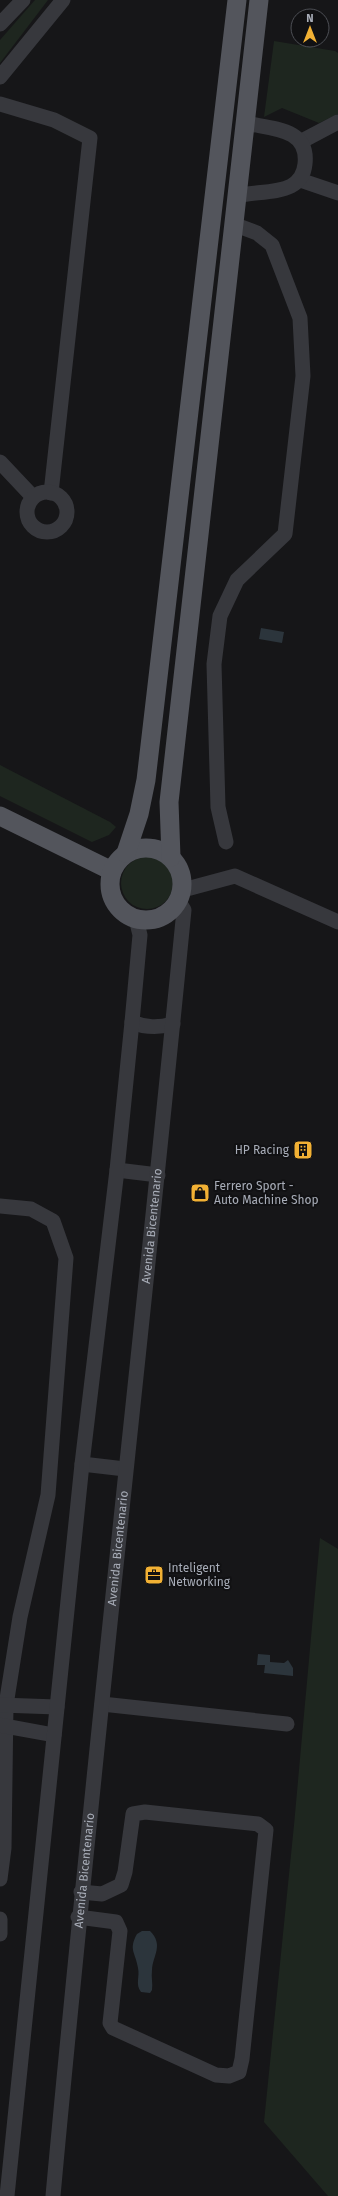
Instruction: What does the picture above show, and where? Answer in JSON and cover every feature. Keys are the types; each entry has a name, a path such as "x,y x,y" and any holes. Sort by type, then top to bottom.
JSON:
{"main road":[{"path":"126,853 139,814 146,780 237,0"},
{"path":"171,857 169,802 259,0"},
{"path":"0,816 112,871"},
{"path":"137,848 161,850 171,857 179,866 183,878 181,896 171,911 161,918 149,921 136,919 125,914 114,900 109,883 112,871 118,861 126,853 137,848"}],"street":[{"path":"0,24 23,0"},
{"path":"0,77 63,0"},
{"path":"0,104 54,120 90,138 51,493"},
{"path":"302,141 338,122"},
{"path":"236,196 280,190 300,180 304,168 306,152 302,141 284,132 245,123"},
{"path":"300,180 338,193"},
{"path":"226,842 218,807 214,664 220,616 237,580 285,534 303,376 300,318 272,245 257,233 233,224"},
{"path":"0,462 34,497"},
{"path":"45,492 51,493 62,499 67,511 62,524 51,531 38,530 29,520 28,508 34,497 45,492"},
{"path":"181,896 235,876 338,922"},
{"name":"Avenida Bicentenario","path":"52,2196 78,1917 102,1704 125,1469 158,1175 173,1024 184,910 181,896"},
{"path":"7,2196 82,1464 117,1170 132,1022 140,935 136,919"},
{"path":"132,1022 158,1028 173,1024"},
{"path":"117,1170 158,1175"},
{"path":"0,1206 31,1209 53,1221 66,1258 48,1495 20,1617 3,1705 4,1848 0,1879"},
{"path":"82,1464 125,1469"},
{"path":"102,1704 287,1724"},
{"path":"3,1705 57,1708"},
{"path":"2,1726 54,1735"},
{"path":"78,1917 116,1922 120,1931 110,2023 113,2028 216,2075 229,2076 239,2072 242,2059 266,1830 258,1824 145,1812 133,1814 125,1872 121,1885 102,1894 81,1892"},
{"path":"0,1919 0,1934"}],"shaded area":[{"path":"35,0 48,0 0,63 0,40"},
{"path":"274,41 290,44 290,48 317,48 335,51 338,53 338,114 319,123 282,108 264,117"},
{"path":"261,628 284,632 282,643 259,639"},
{"path":"0,765 110,822 116,827 109,835 92,842 0,796"},
{"path":"147,857 157,859 165,865 171,873 173,883 171,893 165,901 157,907 147,909 137,907 129,901 123,893 121,883 123,873 129,865 137,859"},
{"path":"320,1538 338,1549 338,2196 328,2196 264,2122 294,1825"},
{"path":"258,1654 270,1655 270,1662 284,1663 288,1660 293,1668 293,1676 264,1673 265,1665 257,1665"},
{"path":"142,1931 150,1931 154,1936 157,1946 152,1970 152,1990 150,1993 141,1992 139,1989 138,1968 133,1951 134,1939 137,1934"}],"place":[{"name":"HP Racing","path":"303,1150"},
{"name":"Ferrero Sport - Auto Machine Shop","path":"200,1193"},
{"name":"Inteligent Networking","path":"154,1575"}]}
